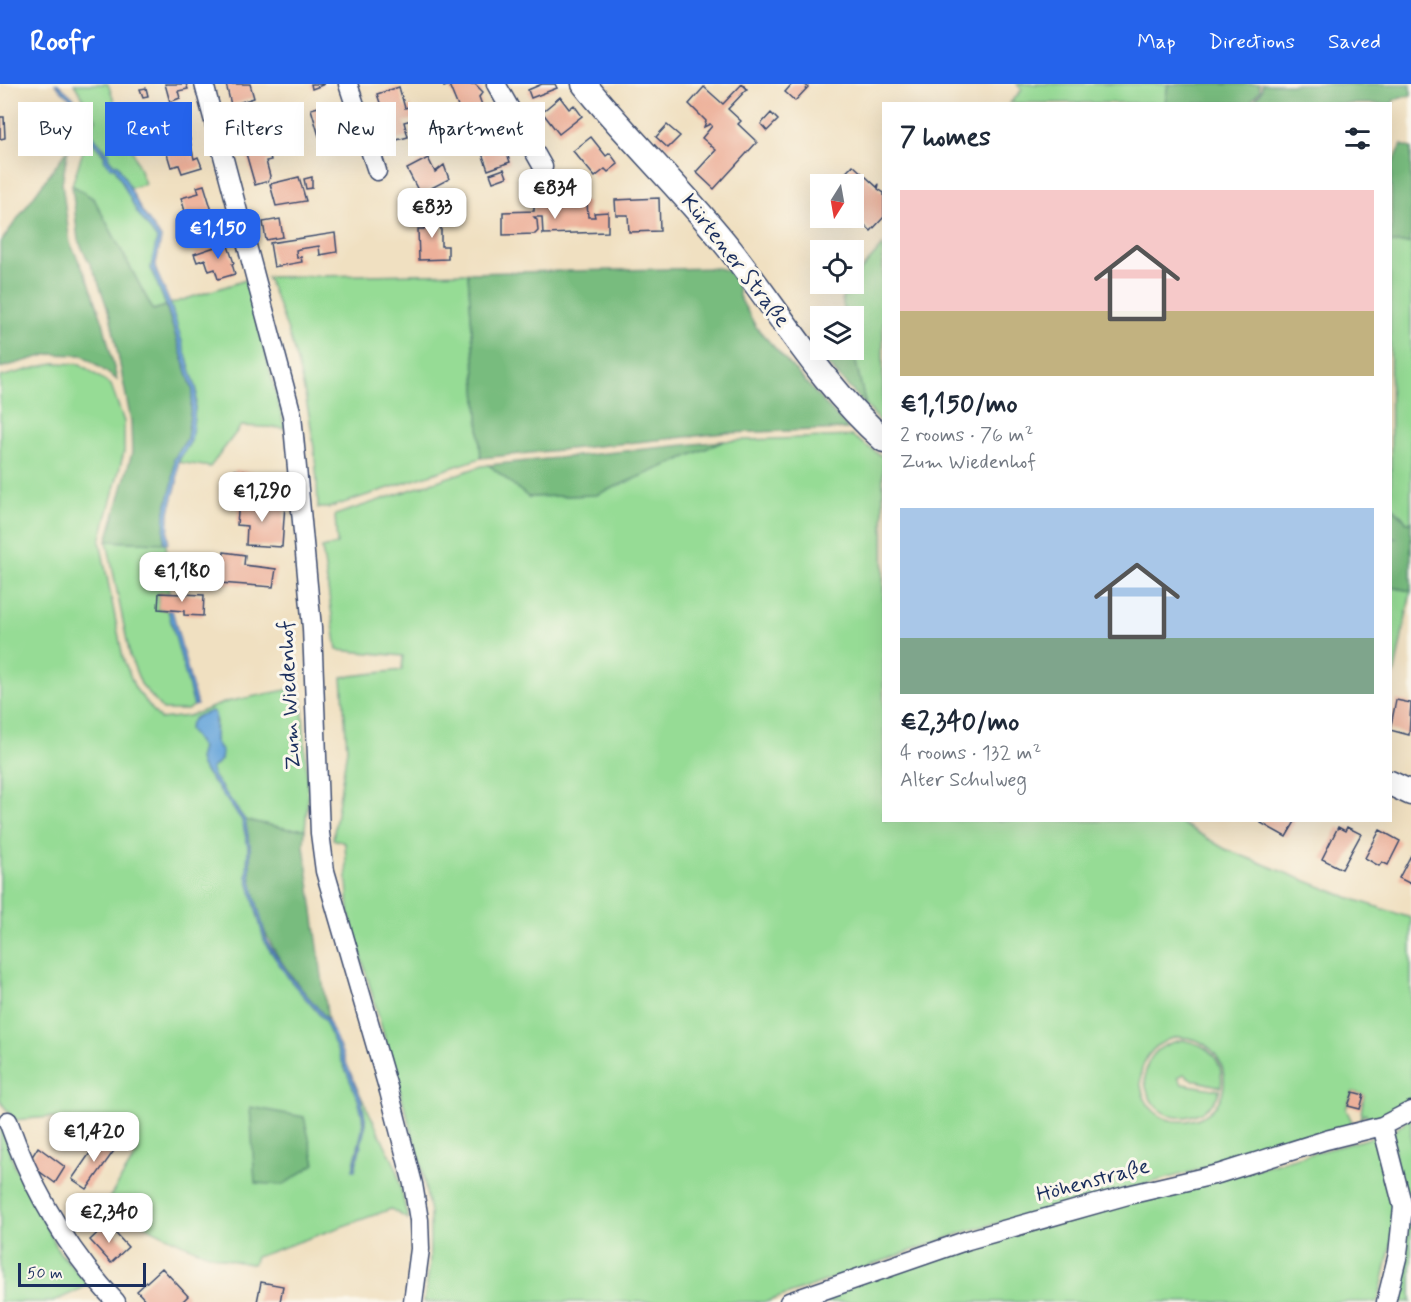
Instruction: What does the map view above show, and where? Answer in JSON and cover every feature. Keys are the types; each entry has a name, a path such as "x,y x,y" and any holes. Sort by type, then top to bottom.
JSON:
{"street":[{"name":"Zum Wiedenhof","path":"204,84 292,415 312,628 320,833 325,871 389,1091 413,1184 419,1220 420,1249 413,1302"},
{"path":"348,84 377,171"},
{"path":"496,84 543,167"},
{"name":"Kürtener Straße","path":"584,84 731,250 824,375 882,438"},
{"path":"1392,784 1411,793"},
{"name":"Höhenstraße","path":"789,1302 968,1240 1128,1195 1218,1174 1326,1140 1382,1126 1411,1111"},
{"path":"8,1121 24,1166 64,1239 80,1263 116,1302"},
{"path":"1382,1126 1403,1207 1398,1254 1386,1302"}],"green space":[{"path":"74,84 108,84 115,102 105,102 105,149 93,136 93,124 96,119 93,114 93,102 85,102"},
{"path":"1017,84 1168,84 1165,102 1011,102 1022,90"},
{"path":"1168,84 1259,84 1260,90 1251,102 1165,102"},
{"path":"1262,84 1411,84 1411,95 1394,100 1392,104 1392,102 1254,102 1262,90"},
{"path":"93,143 115,168 138,212 157,239 151,268 166,306 153,310 94,199 72,185 81,156 93,156"},
{"path":"1402,145 1411,148 1411,243 1392,243 1392,165"},
{"path":"63,156 67,156 62,183 70,243 89,282 103,322 117,380 83,355 50,354 0,368 0,243"},
{"path":"108,156 135,156 145,184 130,188 118,165 113,164"},
{"path":"72,185 94,199 153,310 166,306 193,391 187,439 174,459 173,482 165,511 164,543 107,541 132,453 131,421 111,319 97,278 78,240"},
{"path":"1392,243 1411,243 1411,522 1407,522 1392,506"},
{"path":"882,246 882,423 866,406 855,360 864,360 864,306 843,306 842,298 845,294 864,294 864,267"},
{"path":"717,268 733,272 737,277 739,296 756,327 848,429 724,433 481,458 468,273"},
{"path":"468,273 481,458 328,508 318,508 314,449 304,390 288,332 267,277"},
{"path":"246,280 285,428 241,426 210,467 178,462 191,440 197,391 170,304"},
{"path":"824,360 855,360 866,406"},
{"path":"54,363 80,364 111,385 124,422 124,452 100,541 123,658 135,688 160,719 189,716 226,702 291,689 302,698 308,798 305,829 289,829 245,820 213,776 211,769 221,760 215,741 216,721 207,713 189,729 202,748 199,759 201,766 242,820 248,846 247,876 265,943 290,980 325,1021 358,1099 364,1123 353,1169 366,1123 361,1098 350,1074 396,1167 408,1219 391,1209 256,1257 253,1264 215,1256 177,1241 105,1205 139,1150 112,1122 101,1137 50,1117 14,1120 0,1101 0,377"},
{"path":"852,436 882,456 882,822 1180,822 1225,849 1347,897 1411,918 1411,1106 1371,1121 1365,1113 1360,1120 1364,1095 1353,1092 1346,1109 1354,1126 1308,1141 968,1231 766,1302 424,1302 430,1264 430,1213 421,1164 349,914 345,843 333,839 347,749 342,677 402,670 403,656 337,650 322,548 337,544 335,515 482,466 489,465 528,497 596,495 724,441","holes":["1177,1037 1196,1040 1211,1049 1220,1062 1224,1076 1223,1091 1216,1105 1204,1115 1187,1121 1169,1120 1155,1112 1146,1100 1141,1086 1142,1071 1147,1056 1159,1045"]},
{"path":"724,441 596,495 528,497 489,465"},
{"path":"1392,507 1407,522 1411,522 1411,591 1392,587 1392,539 1396,538 1392,536"},
{"path":"107,541 166,543 169,593 159,593 158,609 168,610 194,706 187,710 163,710 141,684 130,656"},
{"path":"1392,587 1411,591 1394,676 1392,676"},
{"path":"245,820 289,829 305,829 304,846 328,1020 288,971 267,936 259,917 253,897"},
{"path":"1183,1040 1200,1045 1213,1055 1222,1077 1221,1087 1193,1080 1184,1074 1178,1077 1182,1084 1220,1090 1213,1102 1203,1111 1194,1115 1177,1117 1162,1112 1152,1101 1146,1087 1146,1072 1151,1058 1163,1047"},
{"path":"250,1107 304,1117 315,1164 283,1185 255,1183"},
{"path":"1411,1117 1411,1302 1391,1302 1402,1255 1393,1132"},
{"path":"0,1123 15,1167 60,1253 89,1285 53,1302 0,1302"},
{"path":"1374,1137 1379,1140 1394,1194 1394,1231 1378,1302 804,1302 970,1245"}],"water":[{"path":"55,84 58,84 76,102"},
{"path":"93,136 105,150 105,155 93,142"},
{"path":"105,155 108,156 113,164 118,165 141,210 161,238 155,268 171,306 197,391 191,441 178,461 177,483 169,512 168,543 164,543 165,511 173,482 174,459 187,439 193,391 167,307 151,268 157,239 137,212 115,168 110,167 104,159"},
{"path":"168,610 172,610 197,705 194,706"},
{"path":"212,711 215,714 215,741 222,752 221,760 211,769 213,776 245,820 250,846 250,876 267,942 291,977 328,1020 361,1098 366,1123 355,1170 353,1170 364,1123 358,1099 325,1021 290,980 265,943 247,876 248,846 242,820 201,766 199,759 202,748 189,729 194,719"}],"building":[{"path":"165,84 186,84 188,89 178,91 180,98 170,102"},
{"path":"226,84 250,84 254,98 230,102"},
{"path":"311,84 325,84 312,89"},
{"path":"443,84 475,84 483,92 479,97 481,102 456,102 449,85 444,87"},
{"path":"542,84 555,84 557,88 531,98 528,90"},
{"path":"742,84 747,89 728,109 741,121 738,124 757,142 714,189 696,172 716,150 702,138 712,126 710,124 704,127 706,121 689,104 704,87 723,104"},
{"path":"792,84 804,84 808,87 795,101 785,92"},
{"path":"399,87 405,108 408,107 408,121 404,122 408,137 396,140 396,102 380,102 377,94"},
{"path":"146,88 148,96 143,97 140,89"},
{"path":"560,97 569,109 574,105 582,116 559,134 545,116 545,110"},
{"path":"316,108 316,126 311,109"},
{"path":"771,113 778,120 767,131 761,124"},
{"path":"0,117 4,117 5,138 0,139"},
{"path":"667,125 680,136 668,148 656,137"},
{"path":"591,137 606,156 610,153 618,164 608,172 605,169 595,177 573,151"},
{"path":"192,150 194,159 198,157 202,167 182,173 179,165 171,167 168,156 192,156"},
{"path":"247,156 270,156 271,160 266,161 269,181 255,185"},
{"path":"483,156 508,156 510,162 488,170"},
{"path":"428,158 435,172 444,165 449,179 420,194 407,169"},
{"path":"853,165 863,174 844,174"},
{"path":"504,169 507,177 493,182 490,174"},
{"path":"864,175 877,187 879,184 878,189 882,192 882,219 871,231 864,224"},
{"path":"299,177 306,201 276,206 270,184"},
{"path":"312,177 312,188 306,189 304,179"},
{"path":"204,185 212,211 187,218 181,198 199,193 197,187"},
{"path":"659,198 660,231 629,232 628,215 616,215 615,200"},
{"path":"534,201 541,201 541,204 587,202 588,217 595,217 594,213 608,212 608,232 543,234 542,217 534,217 537,220 538,231 535,234 503,235 503,212 534,211"},
{"path":"424,213 441,213 441,246 448,246 448,259 419,260 418,229 424,229"},
{"path":"213,214 215,222 200,226 198,218"},
{"path":"280,219 283,237 266,240 263,222"},
{"path":"335,233 337,252 320,255 319,246 299,249 296,250 297,258 301,257 302,262 274,267 270,243"},
{"path":"227,243 235,274 218,279 215,269 209,271 205,259 197,262 194,254"},
{"path":"235,470 254,473 252,488 232,486"},
{"path":"239,500 285,504 282,547 246,545 247,526 237,525"},
{"path":"224,552 245,555 244,565 276,569 273,587 220,583 218,575 221,576"},
{"path":"159,593 204,595 203,616 184,615 184,611 158,609"},
{"path":"1396,700 1411,703 1409,735 1392,731"},
{"path":"1262,822 1295,822 1286,837"},
{"path":"1338,827 1345,831 1347,827 1361,834 1342,869 1322,859"},
{"path":"1380,830 1400,841 1388,865 1382,862 1379,866 1365,858"},
{"path":"1411,855 1411,884 1399,878"},
{"path":"1353,1092 1364,1095 1360,1109 1348,1106"},
{"path":"101,1137 116,1148 87,1189 72,1179"},
{"path":"38,1147 65,1167 55,1183 28,1163"},
{"path":"107,1224 128,1247 111,1263 90,1240"},
{"path":"162,1268 188,1296 182,1302 147,1302 137,1291"},
{"path":"261,1282 283,1286 280,1302 257,1302"}]}
